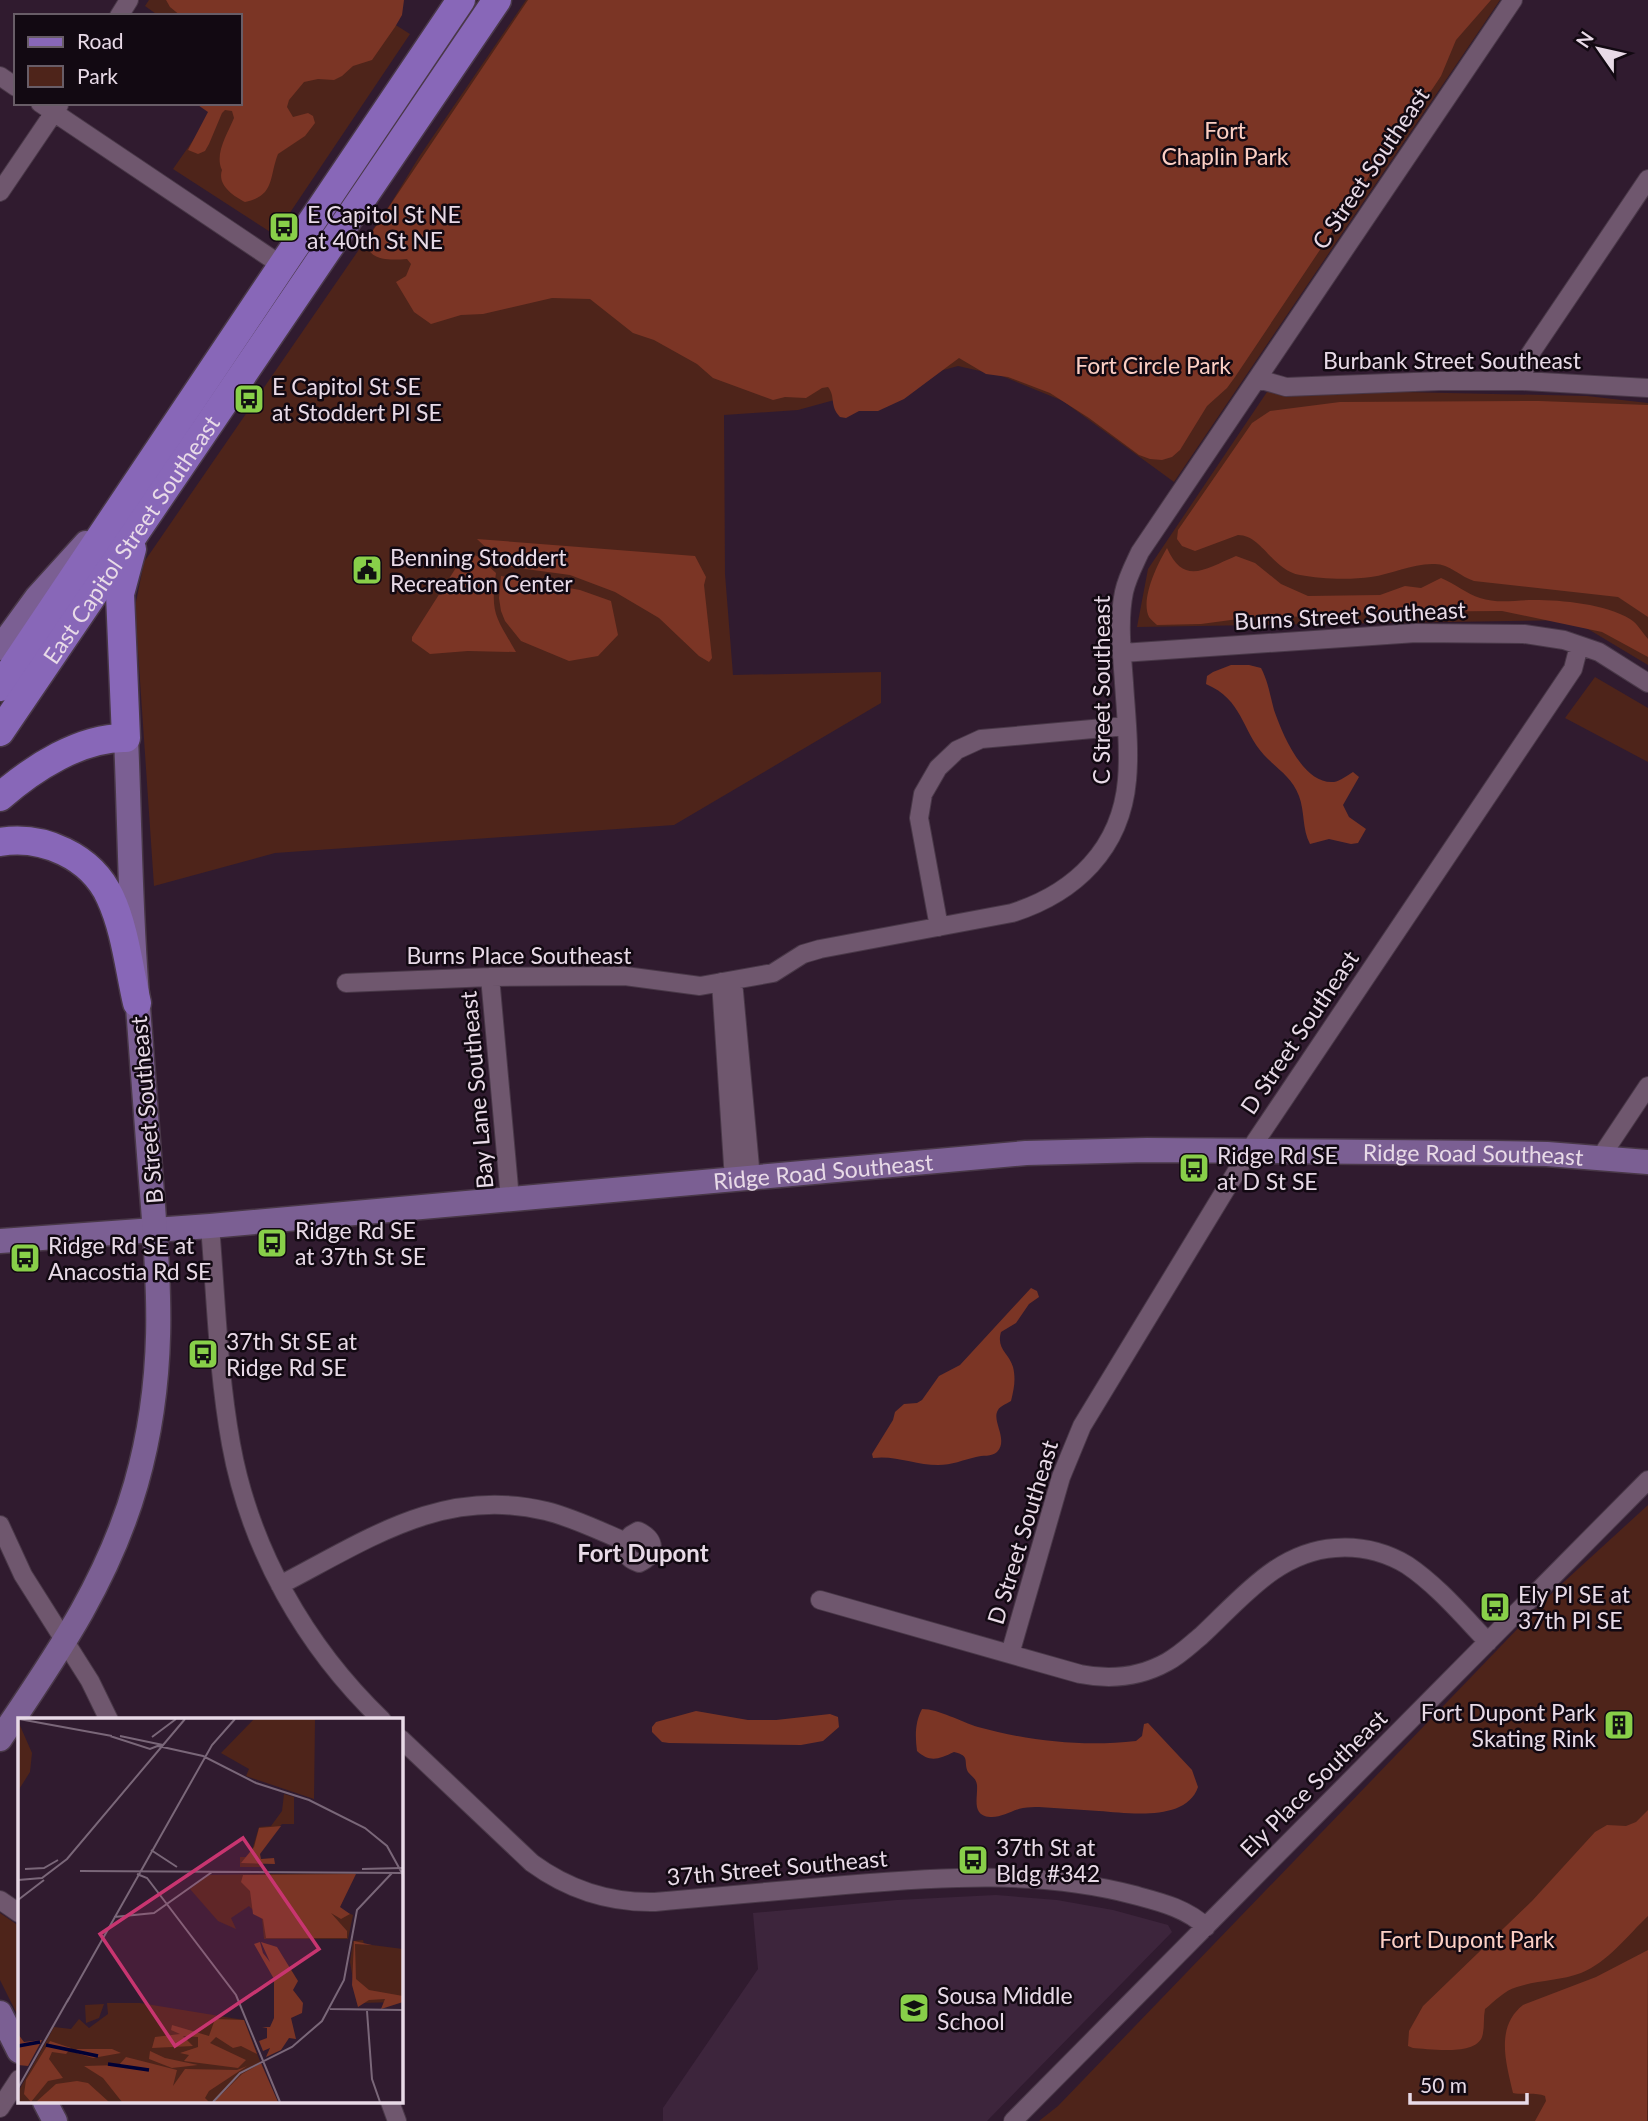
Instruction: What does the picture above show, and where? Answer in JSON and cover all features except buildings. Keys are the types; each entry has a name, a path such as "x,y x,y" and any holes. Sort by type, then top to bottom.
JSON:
{"main road":[{"path":"0,687 143,498 281,265 461,0"},
{"name":"East Capitol Street Southeast","path":"0,732 143,498 497,0"},
{"path":"0,648 37,597 143,498"},
{"path":"0,797 65,754 103,740 126,738 120,594 143,498"},
{"name":"B Street Southeast","path":"0,1739 65,1642 113,1553 136,1485 150,1431 157,1385 160,1313 137,1003 126,738"},
{"path":"0,842 29,840 48,845 78,860 96,877 110,897 117,918 137,1003"},
{"name":"Ridge Road Southeast","path":"0,1241 210,1226 1026,1153 1147,1150 1494,1153 1648,1162"},
{"path":"0,2013 18,2048"},
{"path":"0,2031 18,2065"},
{"path":"39,2104 47,2121"},
{"path":"46,2104 55,2121"}],"street":[{"name":"C Street Southeast","path":"727,982 772,973 811,951 1012,913 1034,906 1063,889 1089,867 1112,834 1124,799 1128,771 1122,653 1124,592 1133,566 1513,0"},
{"path":"0,192 51,106 281,265"},
{"path":"1523,381 1526,360 1648,179"},
{"name":"Burbank Street Southeast","path":"1258,379 1286,387 1440,381 1523,381 1648,388"},
{"name":"Burns Street Southeast","path":"1122,653 1416,633 1524,634 1548,637 1599,652 1648,683"},
{"name":"D Street Southeast","path":"1010,1654 1060,1477 1073,1446 1110,1378 1249,1151 1573,669 1579,646"},
{"path":"939,927 919,818 923,794 939,768 957,750 981,739 1126,726"},
{"name":"Burns Place Southeast","path":"346,983 490,977 625,976 700,986 727,982"},
{"name":"Bay Lane Southeast","path":"490,977 510,1199"},
{"path":"727,982 742,1179"},
{"path":"1600,1158 1648,1086"},
{"path":"210,1226 224,1398 231,1446 257,1534 280,1585 316,1646 350,1688 380,1718"},
{"name":"Ely Place Southeast","path":"1013,2121 1648,1480"},
{"path":"280,1585 412,1518 464,1506 498,1504 548,1511 626,1542"},
{"path":"0,1525 23,1575 90,1681 108,1718"},
{"path":"820,1601 1091,1676 1125,1677 1167,1662 1186,1649 1272,1569 1306,1553 1342,1547 1379,1552 1406,1565 1424,1579 1488,1642"},
{"name":"37th Street Southeast","path":"402,1740 532,1863 553,1878 602,1897 655,1902 908,1880 968,1876 1012,1877 1077,1883 1128,1893 1183,1910 1206,1927"},
{"path":"0,1900 18,1912"},
{"path":"0,2108 18,2081"},
{"path":"391,2104 397,2121"}],"shaded area":[{"name":"Sousa Middle School","path":"996,1895 1057,1900 1113,1910 1168,1925 1172,1932 987,2121 663,2121 663,2108 758,1969 753,1913 897,1900"}],"green space":[{"path":"149,0 356,0 410,34 275,235 173,169 218,105 242,105 242,14 156,14 145,6"},
{"path":"166,0 404,0 402,15 372,60 353,66 334,80 304,82 289,100 287,107 293,117 308,113 313,116 315,123 305,136 278,154 269,184 262,195 245,202 227,189 221,175 221,150 234,118 232,111 225,110 222,113 205,151 198,154 188,150 208,112 198,105 242,105 242,14 179,14"},
{"path":"526,0 1500,0 1174,482 1063,401 1002,376 958,366 798,410 724,415 725,574 733,675 881,672 881,703 674,825 275,853 154,886 135,607 144,562 391,203 419,157"},
{"name":"Fort Chaplin Park","path":"528,0 1491,0 1456,40 1441,76 1378,163 1235,377 1207,406 1180,450 1172,457 1162,460 1139,455 1050,393 1008,377 986,374 959,358 904,399 878,411 859,411 846,418 837,413 828,387 806,398 785,397 773,400 713,378 697,364 654,340 633,333 590,299 552,298 483,314 461,315 431,324 414,312 396,282 406,276 411,264 407,259 376,256 371,253 366,241"},
{"name":"Fort Circle Park","path":"1269,389 1587,396 1648,403 1648,665 1573,620 1137,627 1148,569"},
{"name":"Fort Circle Park","path":"1539,401 1648,405 1648,617 1618,597 1474,581 1440,565 1419,565 1363,578 1317,577 1290,572 1246,537 1238,535 1195,551 1182,546 1177,539 1178,530 1252,423 1270,411 1340,402"},
{"path":"477,539 695,556 706,577 704,585 712,658 709,662 699,656 659,618 615,592 570,575 511,567"},
{"path":"1167,548 1174,560 1188,571 1205,569 1236,556 1255,563 1281,584 1308,596 1380,595 1405,586 1421,588 1441,578 1487,600 1557,601 1596,606 1620,614 1635,623 1648,639 1648,657 1602,632 1502,611 1366,612 1320,617 1261,616 1201,624 1157,625 1149,617 1148,591"},
{"path":"466,552 477,556 496,573 496,615 516,652 468,651 430,654 412,641"},
{"path":"501,576 580,590 611,601 618,635 598,656 569,661 521,641 505,621 501,611"},
{"path":"1231,665 1261,668 1288,744 1313,775 1323,781 1334,782 1353,772 1359,777 1343,805 1349,817 1366,829 1358,843 1329,839 1310,844 1296,789 1256,745 1235,707 1206,684 1207,676"},
{"path":"1595,677 1648,708 1648,762 1565,718"},
{"path":"1031,1288 1037,1291 1039,1297 1029,1304 1016,1323 1001,1332 1000,1343 1013,1367 1014,1388 1011,1401 1000,1407 996,1414 1001,1436 997,1452 943,1465 873,1458 872,1454 895,1412 904,1404 922,1400 939,1376 960,1365"},
{"name":"Fort Dupont Park","path":"1648,1505 1648,2121 1039,2121 1058,2106 1554,1591"},
{"path":"922,1709 936,1711 997,1732 1076,1743 1136,1741 1142,1736 1144,1724 1148,1723 1192,1770 1198,1787 1192,1798 1182,1806 1155,1813 1027,1807 998,1816 984,1816 977,1805 975,1779 968,1772 963,1755 954,1752 939,1758 930,1758 917,1751 916,1729"},
{"path":"696,1711 748,1720 830,1714 838,1717 839,1727 823,1741 801,1745 669,1743 662,1742 652,1732 656,1722"},
{"path":"1648,1810 1648,1916 1617,1948 1581,1973 1513,1988 1504,1993 1485,2009 1482,2037 1471,2047 1440,2050 1408,2046 1409,2031 1423,2006 1532,1901 1595,1832 1607,1825 1626,1826 1636,1822"},
{"path":"0,1913 18,1925 18,2016 0,1980"},
{"path":"1648,1950 1647,2121 1535,2121 1546,2101 1545,2096 1513,2093 1508,2070 1506,2035 1514,2014 1523,2005 1596,1977"}],"place":[{"name":"E Capitol St NE at 40th St NE","path":"284,227"},
{"name":"E Capitol St SE at Stoddert Pl SE","path":"249,399"},
{"name":"Benning Stoddert Recreation Center","path":"367,570"},
{"name":"Ridge Rd SE at D St SE","path":"1194,1168"},
{"name":"Ridge Rd SE at 37th St SE","path":"272,1243"},
{"name":"Ridge Rd SE at Anacostia Rd SE","path":"25,1258"},
{"name":"37th St SE at Ridge Rd SE","path":"203,1354"},
{"name":"Ely Pl SE at 37th Pl SE","path":"1495,1607"},
{"name":"Fort Dupont Park Skating Rink","path":"1619,1725"},
{"name":"37th St at Bldg #342","path":"973,1860"},
{"name":"Sousa Middle School","path":"914,2008"}],"district":[{"name":"Fort Dupont","path":"643,1552"}]}
